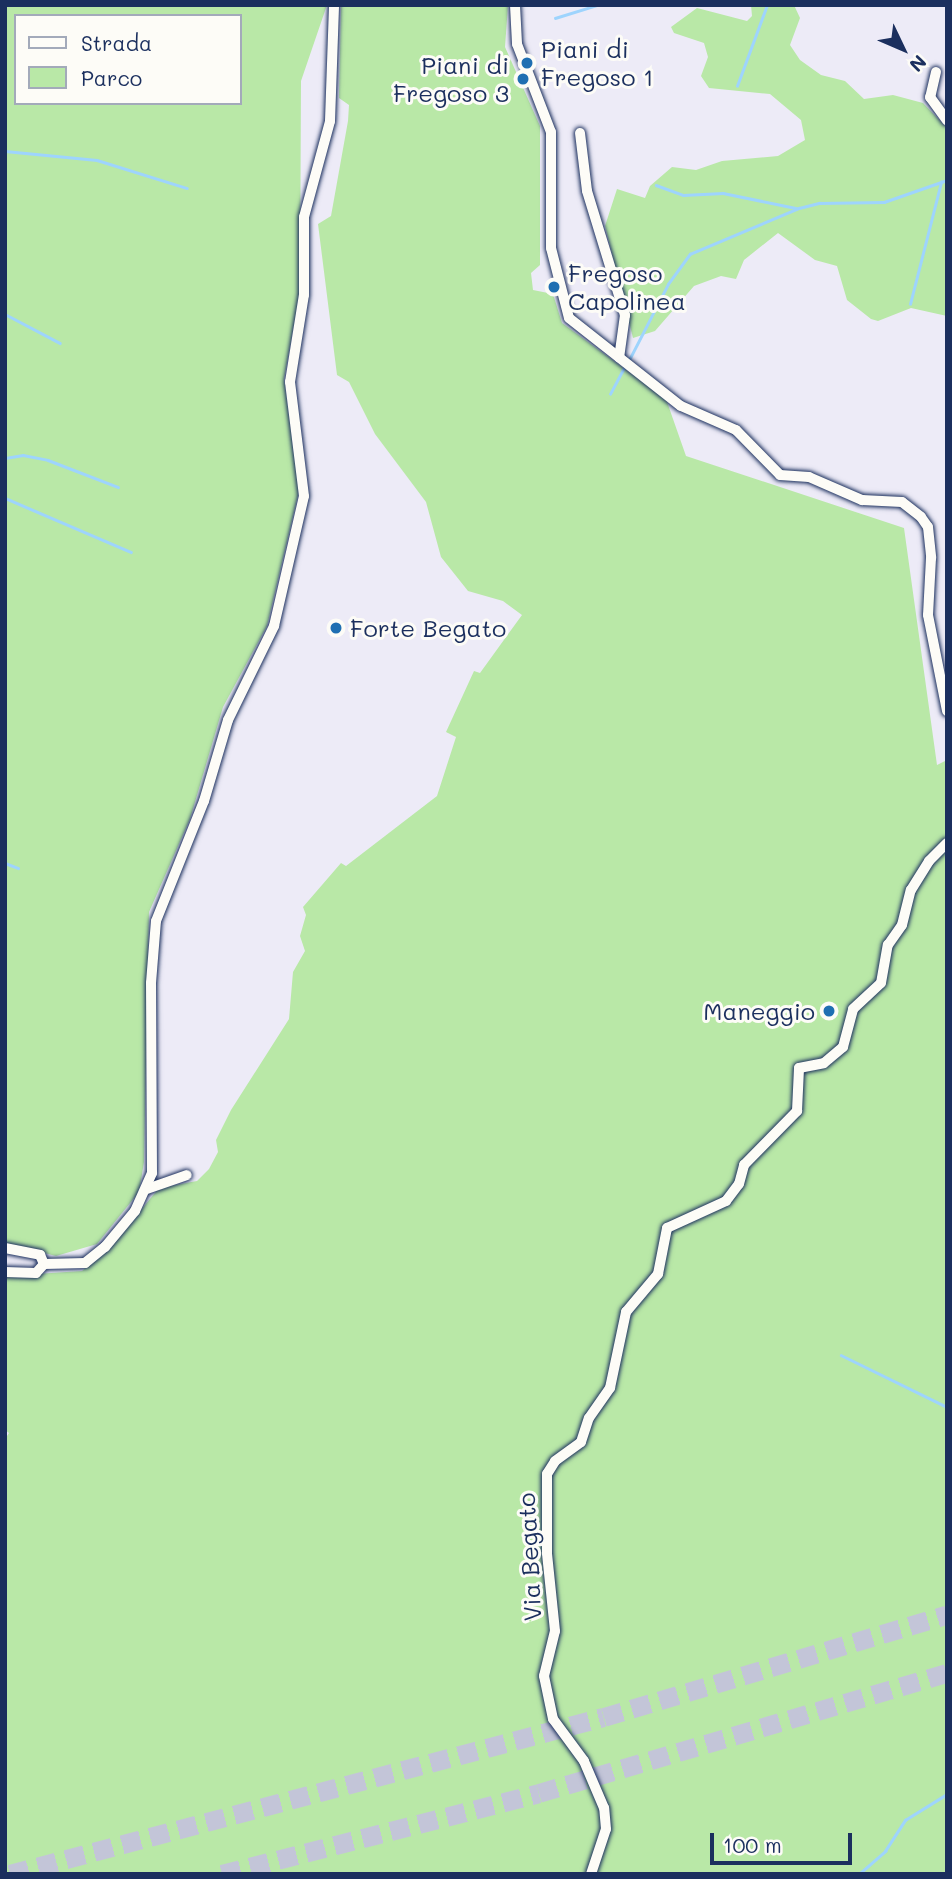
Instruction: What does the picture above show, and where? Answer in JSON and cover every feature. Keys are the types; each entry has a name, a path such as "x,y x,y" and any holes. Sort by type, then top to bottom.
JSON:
{"street":[{"path":"5,1272 36,1273 44,1264 85,1263 105,1247 147,1189 152,1172 151,983 156,921 200,810 235,702 274,626 304,496 290,382 304,295 304,217 330,121 334,5"},
{"path":"515,5 517,44 551,132 551,248 561,300 579,328 681,406 736,429 780,475 809,477 856,498 895,500 915,510 929,533 928,604 947,711"},
{"path":"936,72 930,97 947,120"},
{"path":"580,133 587,191 625,315 619,358"},
{"name":"Via Begato","path":"591,1874 606,1829 604,1808 584,1761 557,1727 544,1676 555,1631 547,1553 547,1474 555,1461 582,1443 589,1418 610,1388 626,1312 659,1274 667,1228 726,1201 739,1184 744,1165 797,1111 799,1068 824,1063 843,1047 853,1009 881,983 888,945 902,925 911,891 929,861 947,844"},
{"path":"147,1189 187,1175"},
{"path":"5,1248 40,1255 44,1264"}],"green space":[{"path":"5,5 327,5 301,81 300,292 284,379 299,491 267,626 223,707 190,819 149,912 144,1162 139,1192 97,1244 56,1256 5,1243"},
{"path":"341,5 508,5 505,47 540,126 540,265 531,273 533,290 553,294 562,323 666,399 686,456 904,528 937,765 947,760 947,1874 5,1874 5,1439 9,1433 5,1430 5,1276 82,1271 113,1244 159,1188 197,1181 209,1169 218,1152 216,1140 231,1110 289,1019 293,972 305,951 300,936 306,915 303,907 341,863 346,866 437,796 456,737 446,732 474,671 480,673 522,615 503,601 468,591 441,557 426,502 375,434 349,382 337,375 318,224 331,216 348,121 349,105 339,98"},
{"path":"751,5 794,5 800,18 790,45 800,60 821,75 845,81 864,99 893,95 923,103 947,128 947,316 911,308 878,321 871,319 847,300 837,266 815,260 778,233 744,260 736,279 721,276 694,286 655,331 633,338 605,226 617,189 645,198 650,186 672,167 696,170 722,161 778,156 805,140 801,120 770,94 709,88 701,76 708,57 704,43 674,33 671,27 697,8 747,21 752,16"}],"waterway":[{"path":"555,18 597,5"},
{"path":"737,86 767,5"},
{"path":"5,151 97,160 187,188"},
{"path":"629,360 668,284 690,254 799,208 819,203 884,202 947,180"},
{"path":"910,304 941,182"},
{"path":"656,185 683,195 723,193 796,208"},
{"path":"5,314 60,343"},
{"path":"610,394 625,366"},
{"path":"5,458 23,455 48,460 118,487"},
{"path":"5,498 131,552"},
{"path":"5,863 18,868"},
{"path":"841,1355 947,1407"},
{"path":"859,1874 885,1851 905,1820 947,1794"}],"tunnel":[{"path":"10,1874 604,1717 947,1615"},
{"path":"222,1874 539,1793 947,1673"}],"place":[{"name":"Piani di Fregoso 1","path":"527,63"},
{"name":"Piani di Fregoso 3","path":"523,79"},
{"name":"Fregoso Capolinea","path":"554,287"},
{"name":"Forte Begato","path":"336,628"},
{"name":"Maneggio","path":"829,1011"}]}
